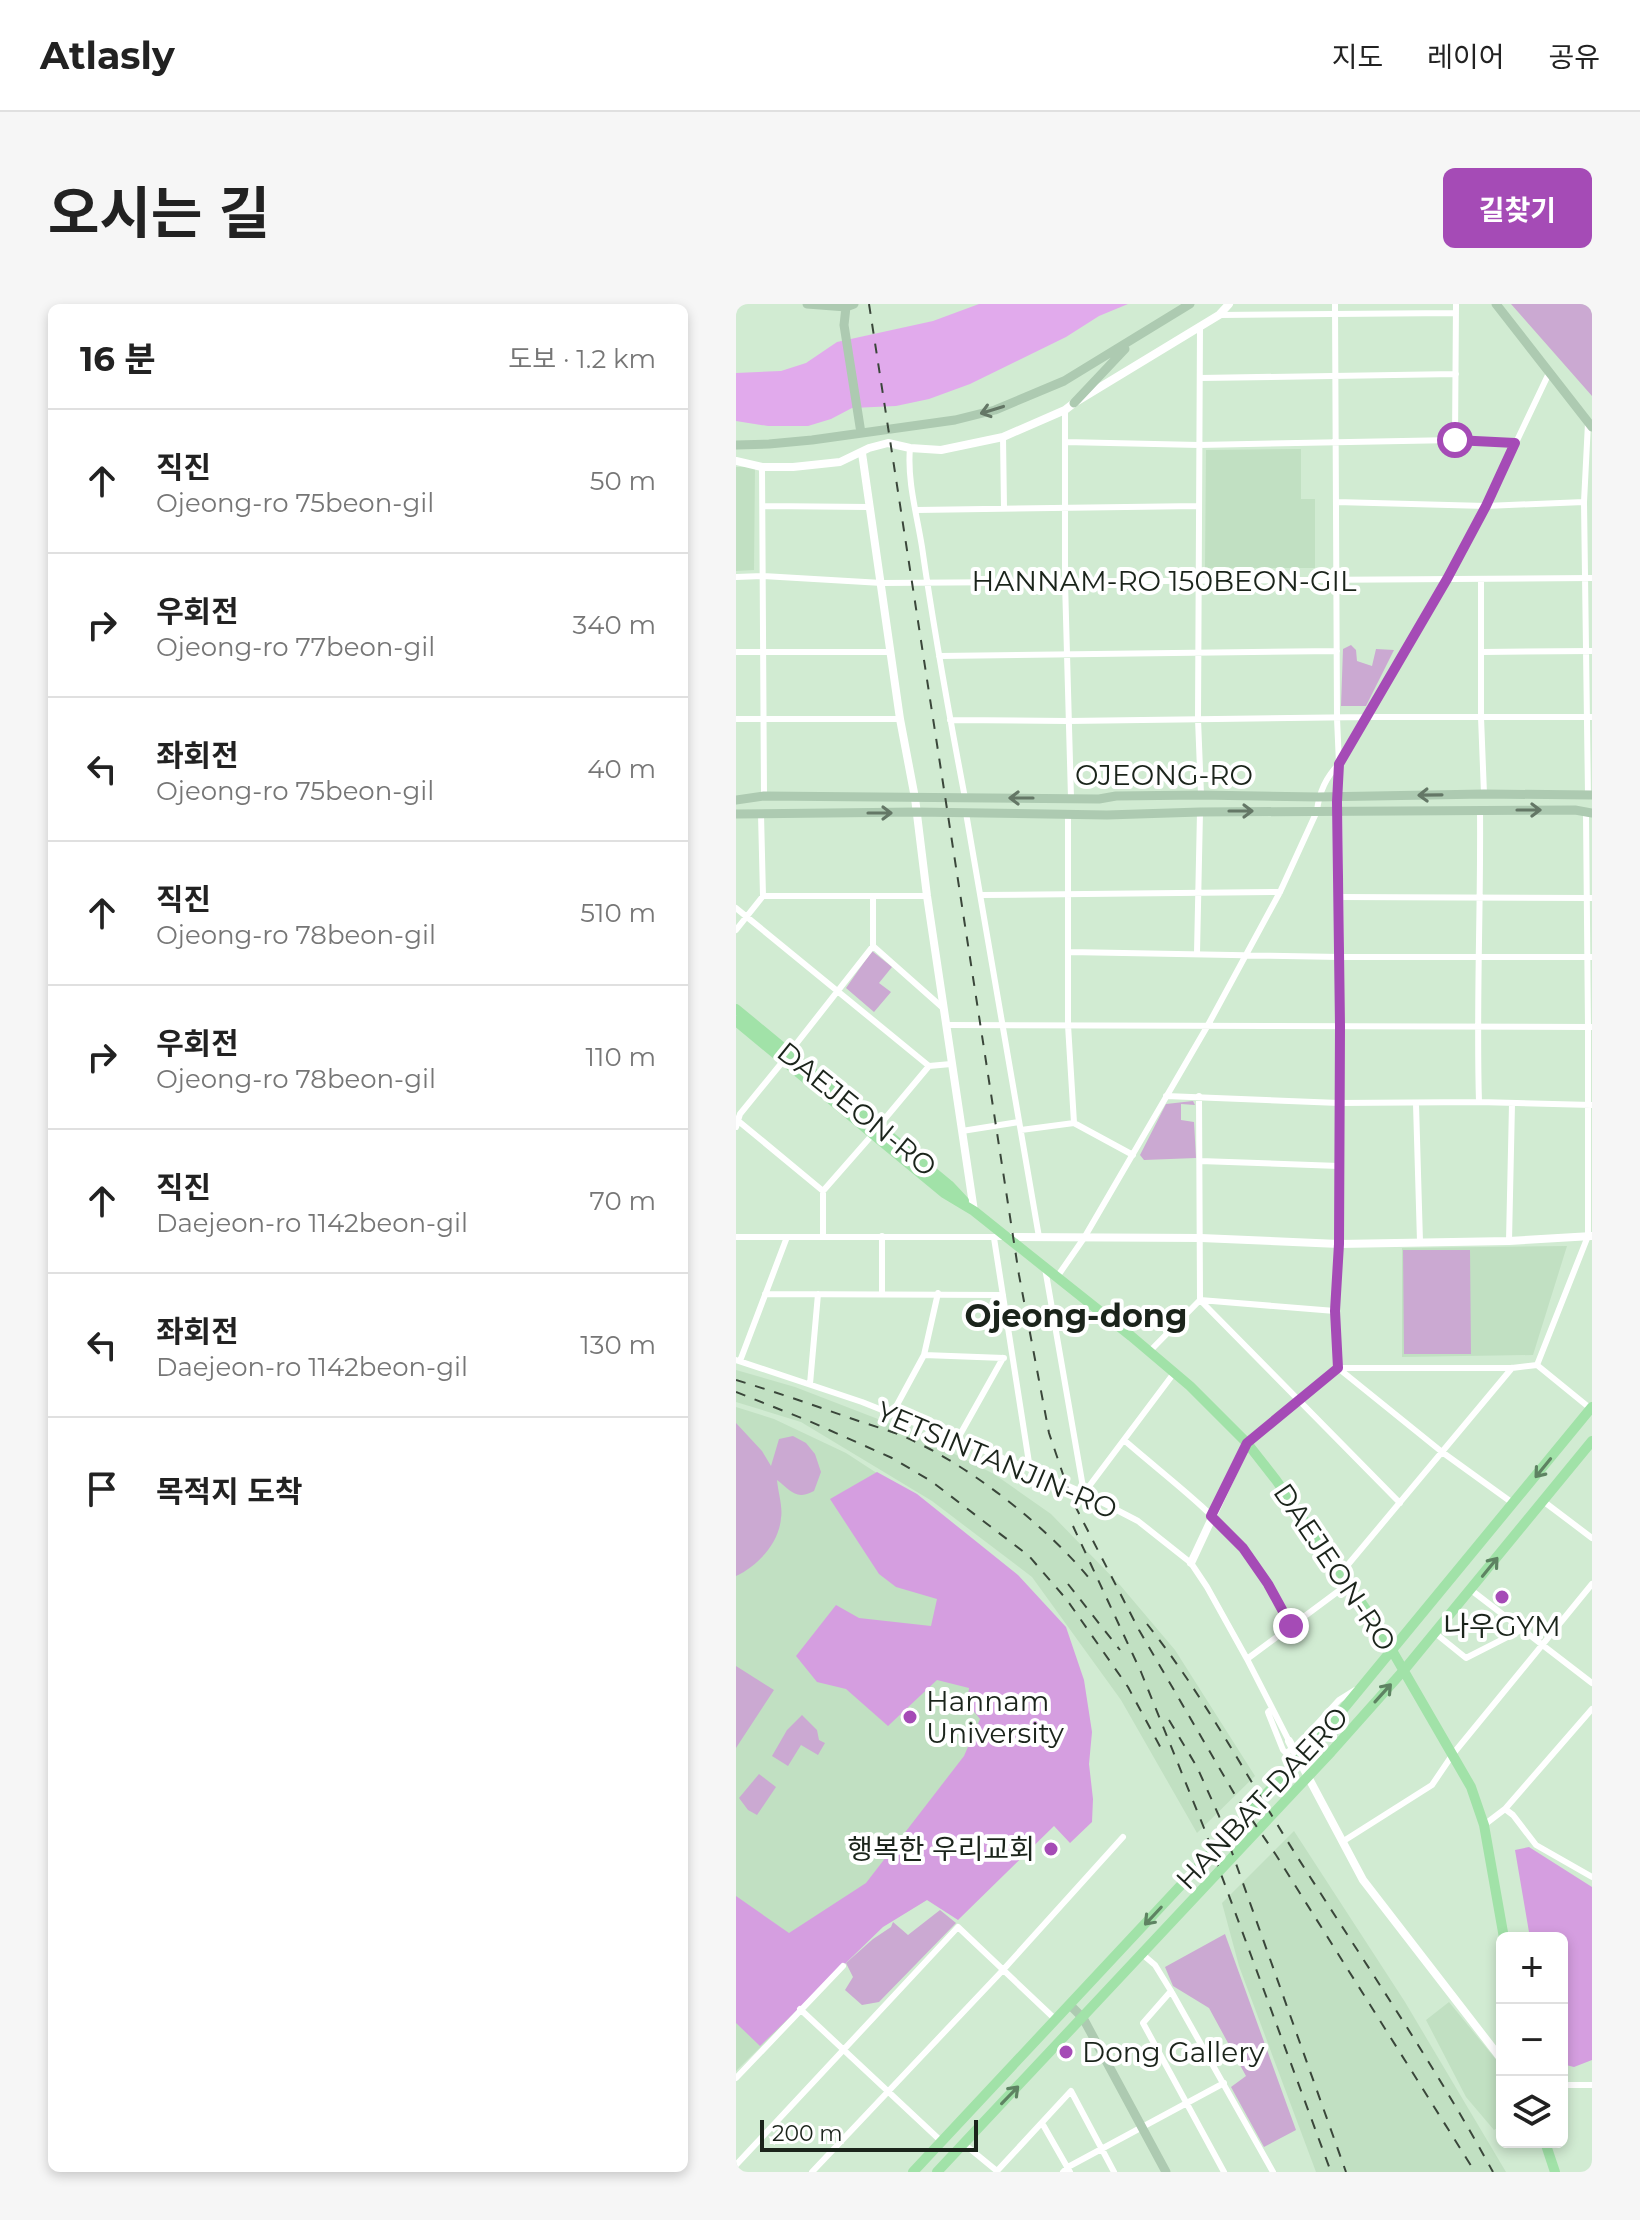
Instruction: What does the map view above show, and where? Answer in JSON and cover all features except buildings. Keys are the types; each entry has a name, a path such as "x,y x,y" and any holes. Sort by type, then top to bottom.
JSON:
{"main road":[{"path":"807,304 850,306 844,325 861,433"},
{"path":"736,447 955,420 995,410 1064,381 1190,304"},
{"path":"1496,304 1590,425"},
{"path":"1074,403 1136,338"},
{"name":"OJEONG-RO","path":"736,800 764,796 1590,795"},
{"name":"OJEONG-RO","path":"736,814 916,812 1068,815 1337,810 1575,810 1589,813"},
{"name":"DAEJEON-RO","path":"736,1009 786,1057"},
{"name":"DAEJEON-RO","path":"736,1021 949,1185 974,1211 1174,1373 1247,1443 1393,1650 1471,1787 1484,1825 1503,1932"},
{"name":"HANBAT-DAERO","path":"913,2172 1317,1740 1591,1408"},
{"name":"HANBAT-DAERO","path":"937,2172 1331,1752 1404,1670 1592,1441"},
{"path":"1070,2005 1083,2018 1166,2172"},
{"path":"1547,2148 1555,2172"}],"street":[{"path":"736,461 762,467 793,467 840,462 888,443 941,450 1003,437 1065,410 1219,315 1229,304"},
{"path":"1335,304 1340,957 1339,1244 1335,1311 1338,1368 1442,1452 1514,1504"},
{"path":"1455,440 1456,304"},
{"path":"1219,315 1456,313"},
{"path":"1200,325 1198,719 1201,795"},
{"path":"1057,1277 1084,1238 1208,1025 1280,892 1317,811 1318,797 1330,773 1339,764 1447,579 1486,506 1549,373"},
{"path":"1200,378 1456,374"},
{"path":"1065,410 1066,656 1071,798"},
{"path":"1590,425 1584,502 1588,578 1590,795"},
{"path":"1003,437 1004,508"},
{"path":"1065,442 1199,445 1455,440 1515,443"},
{"path":"910,448 909,468 927,583 965,798"},
{"path":"862,453 974,1211"},
{"path":"762,467 764,796"},
{"path":"1336,502 1486,506 1584,502"},
{"path":"763,506 869,507"},
{"path":"917,510 1199,506"},
{"name":"HANNAM-RO 150BEON-GIL","path":"736,577 882,583 1588,578"},
{"path":"1481,579 1484,794"},
{"path":"939,656 1337,651"},
{"path":"1482,652 1589,651"},
{"path":"736,652 891,652"},
{"path":"950,720 1589,717"},
{"path":"736,719 900,719"},
{"path":"1479,1102 1480,810"},
{"path":"1197,953 1200,812"},
{"path":"966,813 1039,1237"},
{"path":"1537,1365 1590,1236 1589,813"},
{"path":"736,930 763,896 761,814"},
{"path":"1068,815 1068,1025 1074,1123"},
{"path":"981,895 1280,892"},
{"path":"763,896 927,896"},
{"path":"736,1127 736,1120 873,946 873,896"},
{"path":"1338,897 1589,898"},
{"path":"736,908 929,1066 951,1064"},
{"path":"873,946 943,1008"},
{"path":"1069,952 1590,957"},
{"path":"946,1025 1590,1028"},
{"path":"823,1236 823,1191 929,1066"},
{"path":"1166,1096 1339,1103 1590,1105"},
{"path":"1149,1352 1200,1300 1199,1096"},
{"path":"1416,1104 1420,1242"},
{"path":"1509,1241 1512,1104"},
{"path":"736,1120 823,1191"},
{"path":"962,1131 1074,1123 1133,1155"},
{"path":"1200,1161 1339,1166"},
{"path":"882,1236 882,1294"},
{"path":"736,1237 1201,1238 1339,1244 1509,1241 1590,1236"},
{"path":"738,1360 787,1237"},
{"path":"994,1238 1030,1469"},
{"path":"1045,1268 1084,1493"},
{"path":"892,1414 924,1355 938,1293"},
{"path":"765,1294 1003,1295"},
{"path":"810,1384 818,1294"},
{"path":"1200,1300 1335,1311"},
{"path":"1200,1300 1400,1503"},
{"path":"924,1355 1013,1358"},
{"path":"957,1440 1003,1358"},
{"name":"YETSINTANJIN-RO","path":"738,1360 892,1414 1030,1469 1138,1521 1191,1563 1247,1659 1289,1741"},
{"path":"1191,1563 1247,1443 1338,1368 1512,1368 1537,1365 1591,1408"},
{"path":"1341,1573 1512,1368"},
{"path":"1084,1493 1174,1373"},
{"path":"1124,1440 1243,1548 1268,1584 1291,1626"},
{"path":"1543,1501 1592,1538"},
{"path":"1247,1659 1348,1584"},
{"path":"1342,1842 1432,1785 1453,1754 1592,1584"},
{"path":"1471,1590 1592,1683"},
{"path":"1435,1633 1466,1658 1523,1629"},
{"path":"1272,1708 1268,1712 1286,1753 1298,1745 1339,1700 1365,1684"},
{"path":"1484,1825 1505,1809 1592,1709"},
{"path":"1289,1741 1363,1880 1496,2047"},
{"path":"1505,1809 1536,1845 1592,1877"},
{"path":"812,2172 1003,1970 1123,1837"},
{"path":"736,2165 958,1927 1055,2019"},
{"path":"1142,1954 1155,1965 1171,1991 1273,2172"},
{"path":"736,2078 843,1966"},
{"path":"1171,1991 1143,2023 1224,2172"},
{"path":"800,2009 941,2141"},
{"path":"1042,2123 1067,2170 1224,2083"},
{"path":"1568,2085 1592,2085"},
{"path":"964,2144 997,2171 1071,2091 1114,2172"}],"shaded area":[{"path":"979,304 1128,304 970,384 929,399 896,406 852,408 808,426 768,426 736,421 736,373 781,371 806,363 837,342 933,321"},
{"path":"1511,304 1592,304 1592,396"},
{"path":"1301,449 1301,499 1315,499 1315,568 1205,568 1206,450"},
{"path":"736,467 755,467 754,570 736,571"},
{"path":"1351,645 1356,650 1357,661 1372,666 1376,649 1394,650 1366,706 1341,706 1343,649"},
{"path":"872,951 892,967 879,983 891,992 874,1012 846,988"},
{"path":"1193,1101 1195,1105 1181,1104 1181,1120 1194,1122 1196,1158 1144,1160 1140,1155 1166,1104"},
{"path":"1567,1246 1533,1355 1402,1357 1402,1248"},
{"path":"1403,1250 1470,1250 1471,1354 1404,1354"},
{"path":"736,1370 795,1387 909,1431 994,1474 1051,1514 1120,1585 1175,1650 1255,1776 1197,1833 1121,1700 1032,1577 932,1501 801,1422 736,1402"},
{"name":"Hannam University","path":"736,1407 774,1419 846,1453 932,1509 1054,1824 883,1926 736,2071"},
{"path":"736,1423 762,1451 771,1466 779,1439 793,1436 806,1443 815,1454 821,1472 814,1491 808,1494 798,1495 777,1480 781,1514 776,1537 759,1560 736,1576"},
{"path":"877,1472 917,1494 1018,1575 1066,1627 1084,1680 1092,1732 1089,1764 1092,1822 1070,1843 1054,1826 958,1920 927,1900 883,1927 760,2046 736,2023 736,1896 789,1933 866,1883 964,1756 980,1719 967,1703 969,1688 937,1680 888,1726 846,1689 817,1682 796,1656 836,1605 859,1618 931,1626 937,1599 896,1587 879,1574 830,1499"},
{"path":"736,1666 774,1690 736,1748"},
{"path":"802,1715 817,1730 819,1740 825,1743 818,1755 801,1745 788,1766 772,1756 787,1730"},
{"path":"759,1774 776,1787 757,1815 748,1810 739,1798"},
{"path":"1294,1831 1405,2002 1506,2172 1316,2172 1239,1966 1222,1903"},
{"path":"1529,1847 1592,1887 1592,2060 1574,2067 1568,2066 1568,1932 1529,1932 1515,1850"},
{"path":"940,1910 956,1923 879,2002 862,2005 845,1990 853,1977 846,1963 891,1927 893,1922 908,1935"},
{"path":"1225,1934 1296,2130 1264,2147 1231,2087 1246,2076 1209,2008 1173,1986 1165,1967"},
{"path":"1449,2002 1496,2060 1496,2129 1466,2097 1426,2020"}],"railway":[{"path":"869,304 1019,1275 1049,1433 1071,1498 1139,1630 1235,1795 1475,2172"},
{"path":"736,1380 891,1431 955,1463 1028,1517 1089,1578"},
{"path":"736,1392 892,1458 931,1481 1029,1556 1067,1600 1128,1687 1163,1752"},
{"path":"1073,1526 1141,1672 1204,1828 1331,2172"},
{"path":"1068,1584 1120,1650"},
{"path":"1147,1624 1207,1709 1423,2053 1493,2172"},
{"path":"1169,1720 1197,1767 1219,1816 1346,2172"}],"place":[{"name":"나우GYM","path":"1502,1597"},
{"name":"Hannam University","path":"910,1717"},
{"name":"행복한 우리교회","path":"1051,1849"},
{"name":"Dong Gallery","path":"1066,2052"}],"district":[{"name":"Ojeong-dong","path":"1076,1315"}],"route":[{"path":"1291,1626 1268,1584 1243,1548 1211,1516 1247,1443 1338,1368 1335,1311 1339,1244 1339,764 1447,579 1515,443 1455,440"}]}
